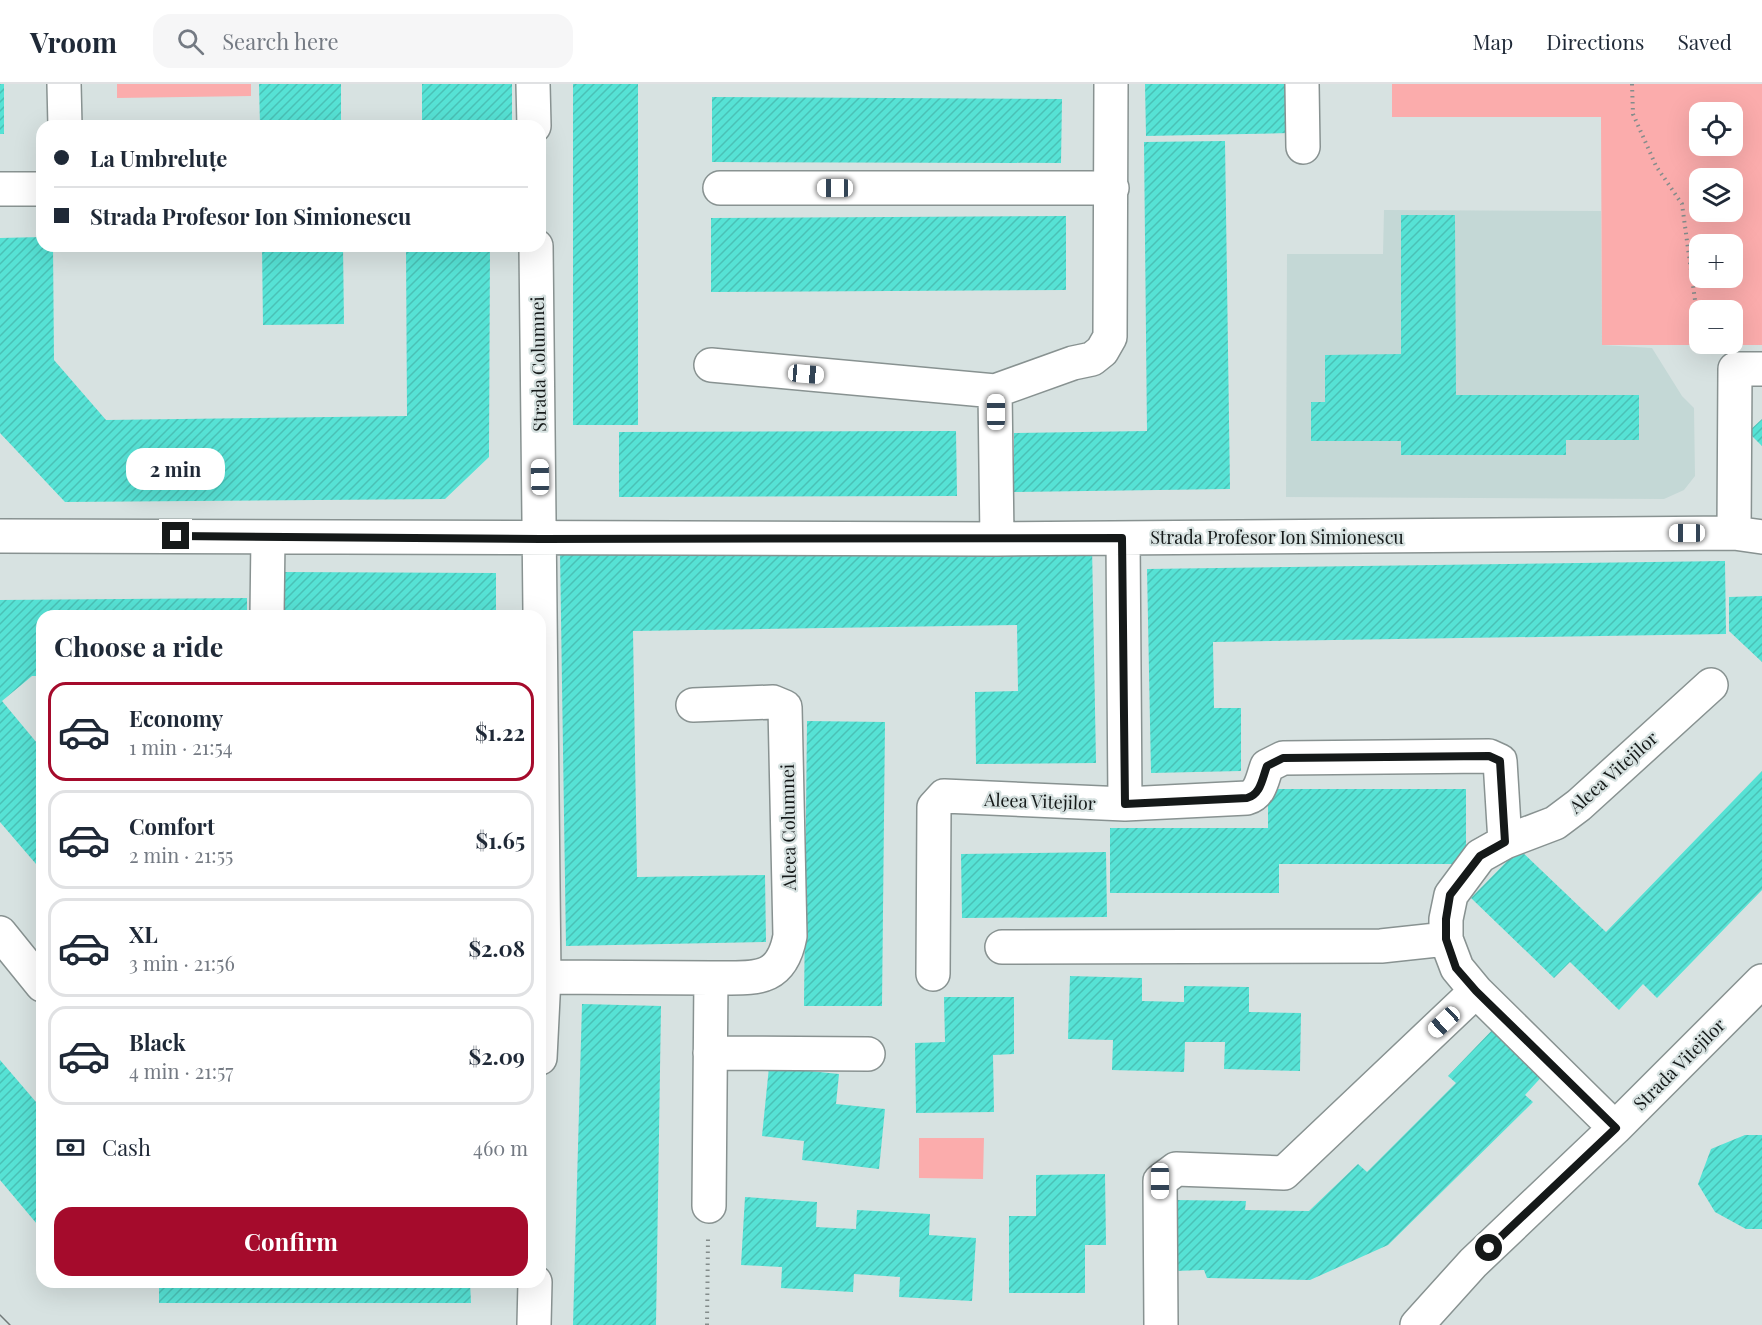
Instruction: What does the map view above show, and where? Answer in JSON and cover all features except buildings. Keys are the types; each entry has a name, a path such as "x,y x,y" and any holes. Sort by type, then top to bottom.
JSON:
{"street":[{"path":"64,84 65,120"},
{"path":"533,84 534,120"},
{"path":"711,365 995,391 1073,363 1092,359 1102,351 1110,330 1111,84"},
{"path":"1302,84 1303,147"},
{"path":"720,188 1112,188"},
{"path":"0,189 36,189"},
{"name":"Strada Columnei","path":"536,252 541,610"},
{"path":"1748,535 1735,369 1762,369"},
{"path":"995,391 997,539"},
{"name":"Strada Profesor Ion Simionescu","path":"0,536 997,539 1748,535"},
{"path":"267,610 268,537"},
{"path":"1122,538 1125,804"},
{"name":"Aleea Vitejilor","path":"1616,1128 1476,991 1456,968 1446,939 1446,919 1450,895 1480,856 1505,842 1555,823 1579,805 1624,761 1711,686"},
{"name":"Aleea Columnei","path":"546,977 759,976 777,968 787,954 790,936 785,706 773,702 693,705"},
{"name":"Aleea Vitejilor","path":"933,974 934,807 944,796 1125,804 1247,798 1254,796 1259,789 1267,766 1283,758 1489,756 1500,761 1505,842"},
{"path":"0,933 36,978"},
{"path":"1002,947 1381,946 1446,939"},
{"path":"709,1206 711,978"},
{"name":"Strada Vitejilor","path":"1417,1325 1473,1263 1616,1128 1762,981"},
{"path":"1161,1325 1160,1181 1176,1169 1284,1173 1476,991"},
{"path":"710,1053 868,1054"},
{"path":"534,1325 535,1288"}],"path":[{"path":"1632,84 1633,114 1656,166 1682,204 1695,300"},
{"path":"707,1325 709,1206"}],"shaded area":[{"path":"117,84 251,84 251,96 117,98"},
{"path":"1392,84 1762,84 1762,345 1743,345 1743,300 1689,300 1689,345 1602,345 1601,117 1392,117"},
{"path":"1384,210 1601,211 1602,345 1652,348 1682,396 1694,408 1695,476 1684,490 1664,499 1286,497 1287,254 1383,254"},
{"path":"919,1138 984,1138 983,1179 919,1178"}],"tram line":[{"path":"0,1315 10,1325"}],"route":[{"path":"176,536 541,539 1122,538 1125,804 1254,796 1259,789 1267,766 1283,758 1489,756 1500,761 1505,842 1480,856 1450,895 1446,919 1446,939 1456,968 1476,991 1616,1128 1489,1248"}]}
